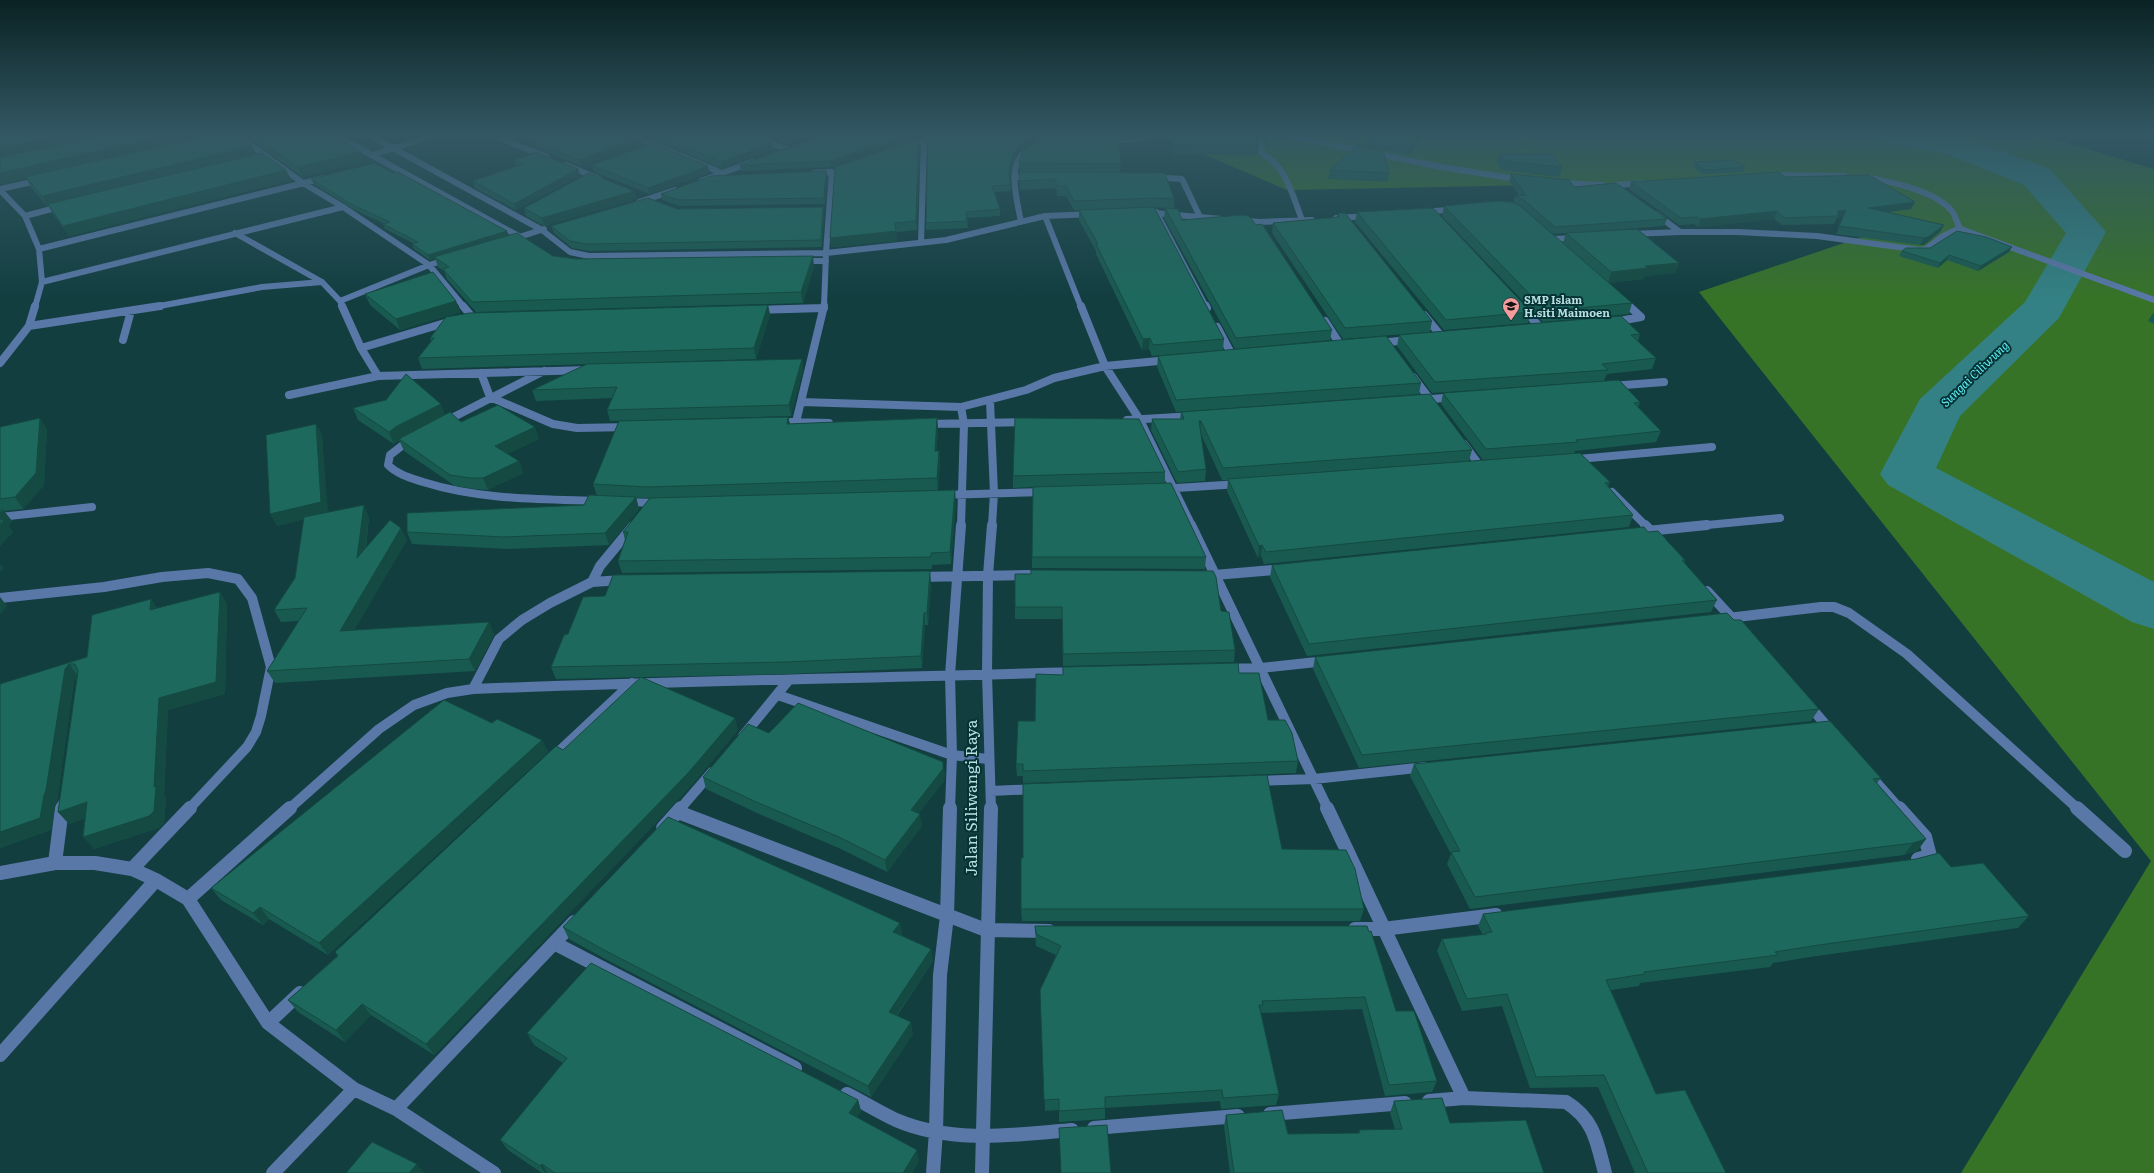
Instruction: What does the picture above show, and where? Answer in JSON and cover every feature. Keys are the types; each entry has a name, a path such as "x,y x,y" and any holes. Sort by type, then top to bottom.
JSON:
{"street":[{"path":"0,363 30,326 42,282 39,249 25,216 1,191"},
{"path":"39,249 272,191"},
{"path":"316,191 343,207 429,265 476,318 441,323 361,348"},
{"path":"438,191 526,241"},
{"path":"471,191 542,230 570,252 589,256 826,253 956,238 1045,216 1104,214"},
{"path":"633,204 674,191"},
{"path":"796,422 801,402 806,363 824,308 830,191"},
{"path":"921,242 923,191"},
{"path":"1016,191 1021,222"},
{"path":"1188,191 1200,217"},
{"path":"1290,191 1302,220"},
{"path":"1624,191 1629,194"},
{"path":"1913,191 1935,199 1953,212 1960,228"},
{"path":"634,194 655,202"},
{"path":"25,216 71,204"},
{"path":"42,282 343,207"},
{"path":"1416,213 1463,208"},
{"path":"821,209 828,209"},
{"path":"1648,209 1680,232"},
{"path":"516,216 523,212"},
{"path":"1134,212 1156,212 1261,225 1302,220 1317,220"},
{"path":"1156,212 1212,318 1236,355 1224,356"},
{"path":"1432,212 1437,218"},
{"path":"1045,216 1105,366 1140,420 1174,489 1214,576 1261,668 1314,779 1383,929 1464,1098"},
{"path":"1331,219 1377,216"},
{"path":"1346,218 1354,228"},
{"path":"504,241 550,228"},
{"path":"1625,235 1680,232 1738,232 1817,236 1920,250 1926,249 1943,236 1960,228 2154,300"},
{"path":"235,233 322,282 340,301 361,348 378,376"},
{"path":"1564,249 1549,237 1588,237"},
{"path":"340,301 429,265 459,255"},
{"path":"747,262 826,261"},
{"path":"30,326 131,311 254,288 322,282"},
{"path":"1608,322 1637,319 1641,317 1617,295"},
{"path":"1514,299 1541,328"},
{"path":"1417,307 1442,337"},
{"path":"744,311 824,308"},
{"path":"123,340 131,311"},
{"path":"1320,313 1341,346"},
{"path":"1372,343 1390,345 1418,339"},
{"path":"801,402 961,407 990,401 1026,390 1054,378 1105,366 1176,360"},
{"path":"1406,367 1439,411"},
{"path":"289,395 378,376 599,369"},
{"path":"438,425 490,397 544,371"},
{"path":"481,373 490,397 553,424 577,428 640,426"},
{"path":"1602,387 1664,382"},
{"path":"1414,400 1461,397"},
{"name":"Jalan Siliwangi Raya","path":"982,1173 984,1137 986,930 991,791 988,759 987,674 988,575 994,493 990,401"},
{"name":"Jalan Siliwangi Raya","path":"933,1173 936,1131 940,975 947,916 952,755 950,675 964,495 964,424 961,407"},
{"path":"1117,420 1203,416"},
{"path":"780,423 796,422 841,424"},
{"path":"918,424 1038,422"},
{"path":"418,435 405,442 390,455 388,465 398,474 443,490 474,495 651,504 667,503"},
{"path":"1458,436 1480,466"},
{"path":"1563,460 1712,447"},
{"path":"1578,459 1589,470"},
{"path":"1465,467 1495,465"},
{"path":"1151,489 1174,489 1253,483"},
{"path":"1606,486 1668,548"},
{"path":"932,496 1057,492"},
{"path":"592,582 600,566 651,504"},
{"path":"0,517 92,507"},
{"path":"1636,532 1780,518"},
{"path":"1190,576 1214,576 1292,568"},
{"path":"0,598 104,587 162,577 208,573 238,579 252,598 271,667 256,732 247,746 132,869"},
{"path":"903,577 1043,575"},
{"path":"473,689 499,639 532,612 592,582 633,580"},
{"path":"1700,583 1748,636"},
{"path":"1717,620 1821,607 1834,607 1849,613 1907,654 2125,851"},
{"path":"1213,669 1261,668 1339,660"},
{"path":"188,899 379,729 414,705 447,692 473,689 632,683 788,681 1086,672"},
{"path":"733,747 778,695 788,681"},
{"path":"540,769 632,683"},
{"path":"778,695 952,755 988,759"},
{"path":"1801,696 1838,738"},
{"path":"1812,728 1827,726"},
{"path":"656,835 678,812 718,765"},
{"path":"1243,782 1314,779 1440,766"},
{"path":"1863,767 1925,838 1930,856 1906,863"},
{"path":"991,791 1045,789"},
{"path":"55,862 65,792"},
{"path":"678,812 986,930 1060,930"},
{"path":"0,873 55,862 95,863 132,869 156,880 188,899 268,1023 354,1089 396,1109 494,1173"},
{"path":"0,1055 156,880"},
{"path":"1343,929 1383,929 1510,913"},
{"path":"396,1109 581,914"},
{"path":"554,943 806,1073"},
{"path":"268,1023 310,984"},
{"path":"834,1088 897,1120 936,1131 984,1137 1464,1098 1566,1102 1579,1109 1590,1122 1605,1173"},
{"path":"272,1173 354,1089"}],"green space":[{"path":"1848,191 2154,191 2154,1173 1961,1173 2151,861 1699,292 1900,224"}],"building":[{"path":"38,191 64,191 42,196"},
{"path":"104,191 203,191 63,226 48,204"},
{"path":"330,191 433,191 507,231 428,255 412,244 418,242 383,224 390,222 353,205"},
{"path":"490,191 538,191 514,204"},
{"path":"556,191 634,191 542,218 524,208"},
{"path":"670,191 825,191 824,198 678,200 661,194"},
{"path":"833,191 917,191 916,221 895,223 896,231 830,238"},
{"path":"927,191 994,191 1000,209 966,212 967,221 926,223"},
{"path":"1069,191 1171,191 1174,199 1156,198 1074,201"},
{"path":"1523,191 1627,191 1667,219 1555,227 1524,200 1515,196 1526,195"},
{"path":"1643,191 1896,191 1915,202 1868,208 1944,225 1928,237 1924,238 1839,226 1846,210 1838,211 1838,216 1785,218 1777,211 1701,219 1697,217 1681,218"},
{"path":"648,198 677,209 823,207 821,240 587,244 570,241 551,226"},
{"path":"1496,201 1511,202 1519,205 1632,303 1546,311 1444,206"},
{"path":"1154,207 1224,339 1153,345 1150,338 1143,339 1096,244 1098,244 1079,210"},
{"path":"1165,208 1178,209 1182,220 1241,215 1249,216 1256,225 1262,224 1332,330 1236,338"},
{"path":"1433,208 1531,312 1446,320 1357,212"},
{"path":"1338,213 1345,213 1432,321 1345,328 1273,223 1339,217"},
{"path":"1637,229 1679,263 1645,266 1648,268 1611,272 1566,233"},
{"path":"1957,231 1986,237 2012,247 1981,266 1949,255 1940,263 1902,251 1906,248 1930,248"},
{"path":"517,233 553,256 576,259 813,256 801,292 472,302 443,269 449,267 434,257"},
{"path":"433,272 456,301 396,319 365,294"},
{"path":"768,305 754,348 418,358 434,338 430,338 446,317 470,313"},
{"path":"1621,316 1640,334 1631,335 1656,358 1602,364 1608,370 1435,382 1399,335"},
{"path":"1386,336 1421,383 1176,400 1158,356"},
{"path":"802,359 789,405 607,410 617,387 532,390 587,364"},
{"path":"406,374 441,404 397,426 389,432 353,408 386,400"},
{"path":"1619,380 1640,402 1634,403 1661,431 1576,440 1578,442 1486,449 1443,393"},
{"path":"1430,394 1472,450 1223,468 1201,421 1199,421 1206,469 1178,472 1152,419 1184,419 1181,412"},
{"path":"498,405 535,427 495,446 519,461 483,478 450,475 399,439 450,412 461,422"},
{"path":"788,417 787,424 937,418 935,451 939,451 937,478 648,487 593,484 619,421"},
{"path":"40,418 36,473 15,497 0,499 0,427"},
{"path":"1015,418 1139,419 1165,472 1013,476"},
{"path":"316,424 321,502 270,514 266,435"},
{"path":"1580,453 1610,482 1605,483 1633,515 1266,552 1262,545 1259,546 1228,479"},
{"path":"1171,483 1206,557 1032,557 1033,487"},
{"path":"955,490 950,552 931,553 931,557 618,561 628,532 623,532 650,498"},
{"path":"589,495 636,497 605,533 503,537 407,532 407,513 584,505"},
{"path":"364,505 357,558 390,520 401,528 340,631 489,622 469,659 267,671 307,608 274,610 295,578 304,517"},
{"path":"1644,527 1648,532 1658,531 1685,560 1682,560 1717,600 1309,644 1272,565"},
{"path":"1031,570 1213,571 1216,577 1221,611 1229,612 1235,650 1063,654 1062,607 1015,607 1015,574 1031,574"},
{"path":"930,571 927,613 924,613 921,656 785,662 551,667 564,635 568,634 583,597 605,596 613,575"},
{"path":"220,592 216,682 159,698 154,811 149,816 83,837 87,802 58,812 78,671 75,664 69,664 65,669 46,790 40,818 0,832 0,684 87,657 92,615 151,599 150,610"},
{"path":"1727,613 1734,620 1741,620 1819,709 1362,755 1315,657"},
{"path":"1238,663 1239,673 1259,673 1268,720 1285,720 1292,733 1298,761 1023,771 1023,764 1016,764 1018,721 1035,721 1036,674 1063,675 1063,667"},
{"path":"641,677 735,718 688,773 426,1044 362,1004 336,1030 288,1000 337,957 338,955 335,952 556,746 563,750"},
{"path":"444,700 492,723 497,719 542,740 319,943 260,907 253,913 211,888"},
{"path":"798,703 943,762 943,769 911,810 920,814 885,860 839,837 754,801 703,777 748,724 769,733"},
{"path":"1830,721 1881,778 1873,779 1926,839 1913,843 1475,897 1451,852 1460,851 1414,764"},
{"path":"1267,775 1282,849 1346,850 1355,869 1364,909 1021,909 1023,784"},
{"path":"668,817 900,923 893,932 931,949 889,1012 911,1022 868,1086 604,950 563,927"},
{"path":"1939,853 1951,867 1983,863 2029,916 1819,945 1775,952 1778,955 1644,972 1645,974 1606,980 1656,1094 1685,1090 1726,1173 1648,1173 1604,1075 1536,1077 1507,994 1467,999 1442,939 1487,934 1486,933 1492,932 1483,914 1916,859"},
{"path":"1035,926 1367,926 1369,932 1371,931 1396,1011 1414,1011 1437,1081 1389,1085 1365,997 1262,1001 1263,1005 1259,1005 1279,1094 1223,1098 1222,1090 1105,1097 1105,1108 1059,1111 1059,1099 1044,1100 1040,990 1061,946 1036,934"},
{"path":"591,963 858,1100 849,1113 917,1150 903,1173 555,1173 542,1164 540,1166 500,1140 567,1058 527,1033"},
{"path":"1442,1098 1450,1123 1526,1120 1544,1173 1234,1173 1226,1115 1282,1110 1288,1134 1360,1133 1359,1130 1402,1129 1394,1101"},
{"path":"1107,1125 1111,1173 1061,1173 1059,1128"},
{"path":"372,1142 417,1164 409,1173 346,1173"}],"waterway":[{"name":"Sungai Ciliwung","path":"2049,191 2086,232 2043,309 1938,410 1907,474 2154,608"}],"place":[{"name":"SMP Islam H.siti Maimoen","path":"1511,321"}]}
